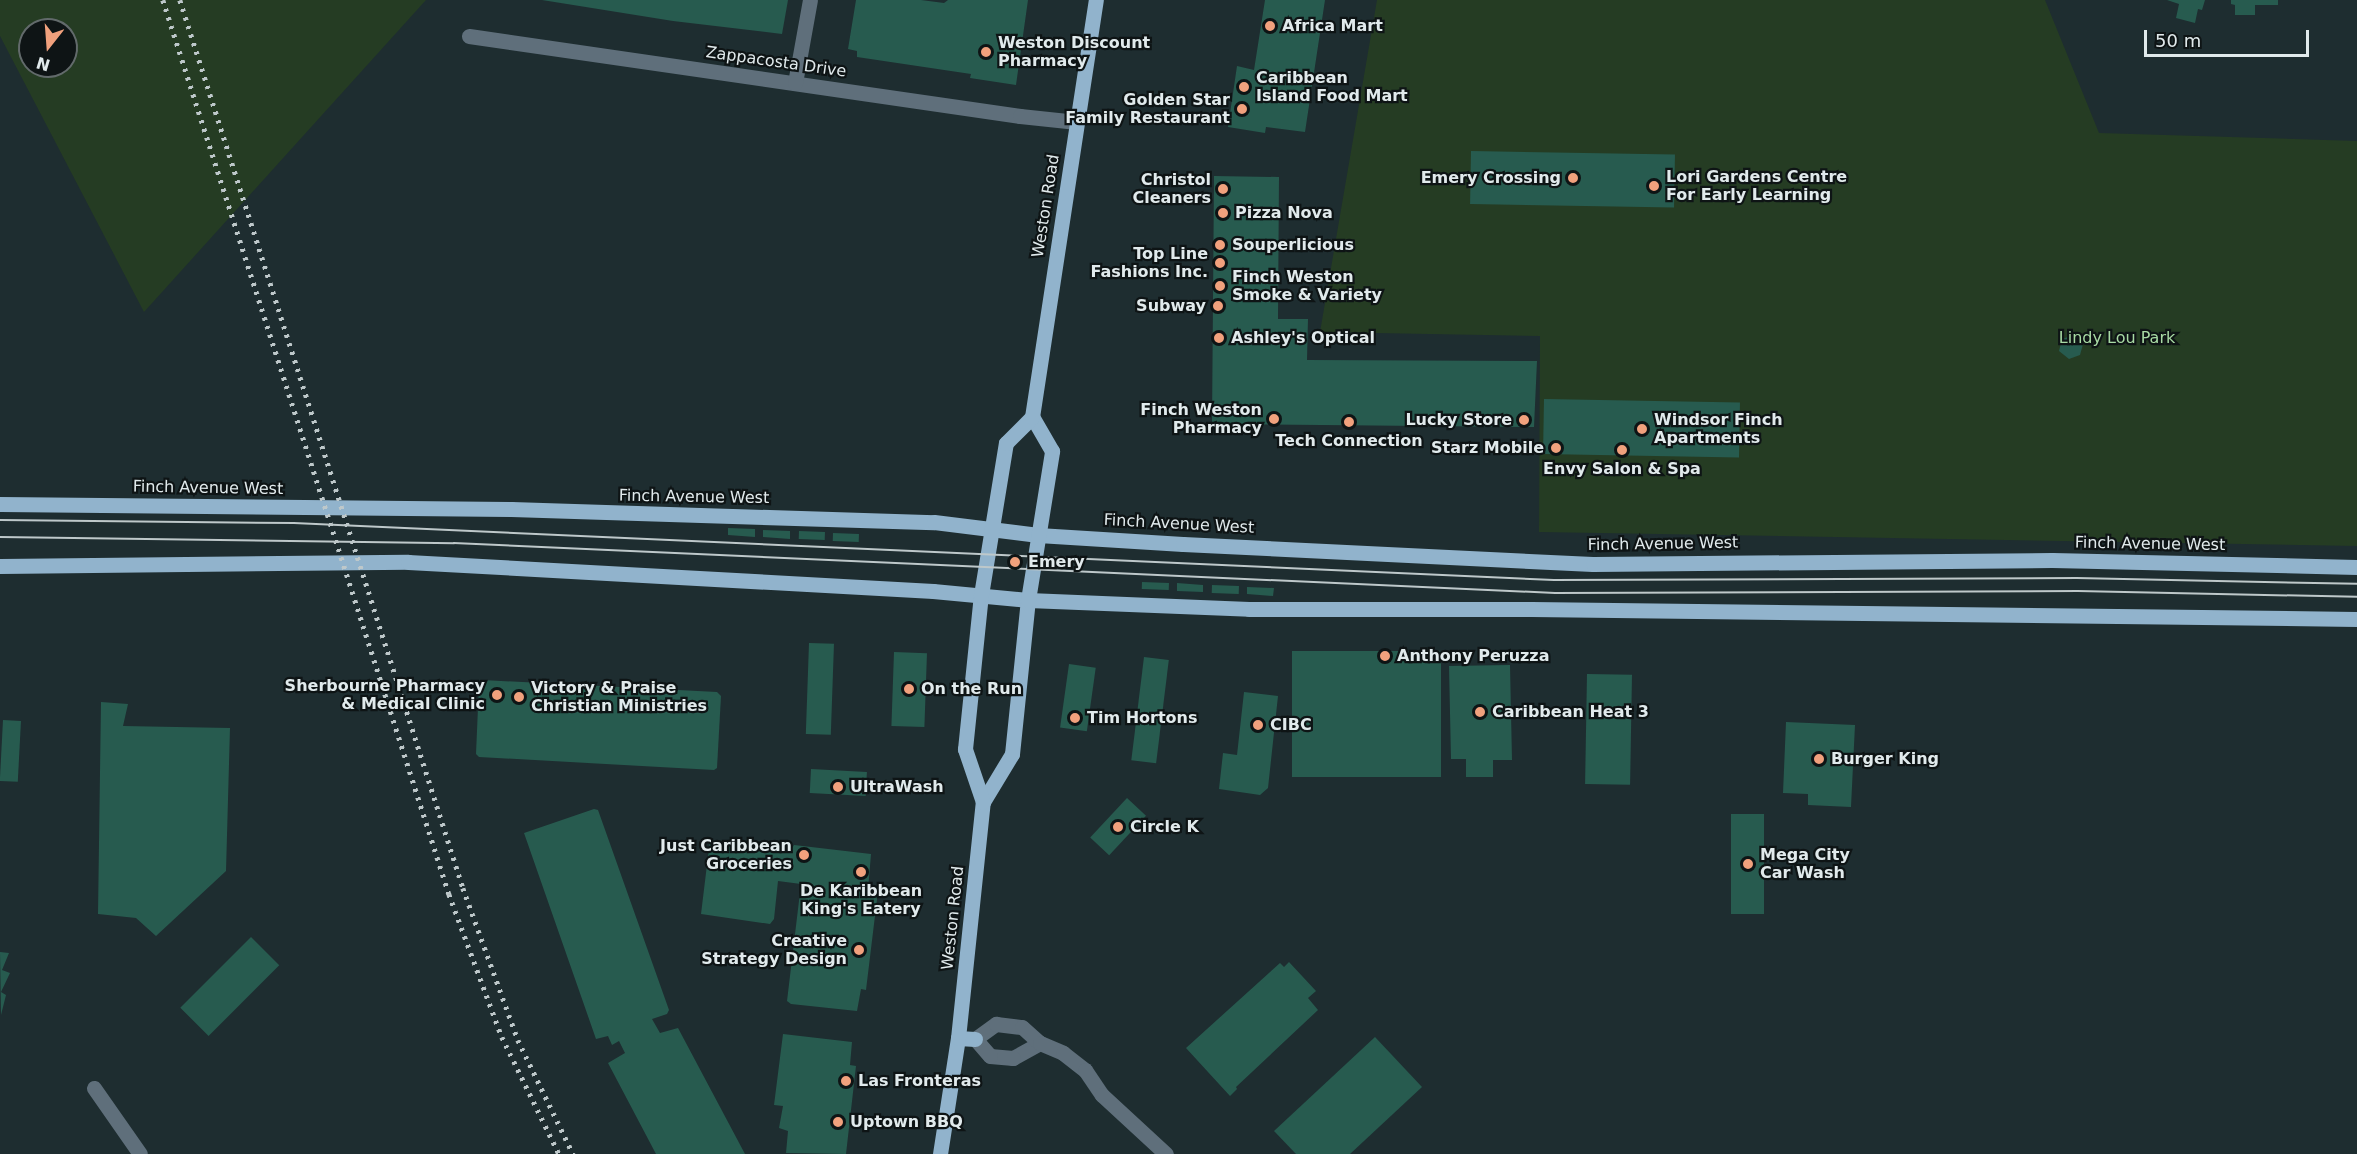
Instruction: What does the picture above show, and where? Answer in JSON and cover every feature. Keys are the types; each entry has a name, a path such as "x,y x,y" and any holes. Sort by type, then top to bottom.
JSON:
{"main road":[{"name":"Weston Road","path":"940,1154 958,1038 983,802 965,749 981,595 1006,443 1032,417 1096,0"},
{"name":"Weston Road","path":"983,802 1012,754 1028,600 1052,451 1032,417"},
{"name":"Finch Avenue West","path":"0,504 511,509 933,522 1038,535 1474,560 1593,564 1996,559 2357,567"},
{"path":"0,566 408,562 981,595 1028,600 1249,609 1531,609 1865,615 2357,619"},
{"path":"958,1038 975,1039"}],"street":[{"path":"795,83 810,0"},
{"name":"Zappacosta Drive","path":"469,36 1020,116 1077,122"},
{"path":"1040,1043 1013,1058 990,1056 975,1039 996,1024 1022,1027 1040,1043 1063,1053 1085,1070 1102,1095 1166,1154"},
{"path":"94,1088 140,1154"}],"green space":[{"path":"0,0 426,0 144,312 22,78 78,78 78,18 18,18 18,70 0,36"},
{"name":"Lindy Lou Park","path":"1377,0 2045,0 2099,133 2357,141 2357,546 1539,532 1540,336 1320,332"}],"building":[{"path":"542,0 788,0 782,34 673,21"},
{"path":"856,0 921,0 944,3 948,0 1028,0 1016,85 970,78 971,74 857,57 857,51 848,49"},
{"path":"1265,0 1325,0 1305,132 1266,127 1265,133 1228,127 1237,66 1254,70"},
{"path":"2167,0 2205,0 2202,10 2198,9 2195,23 2176,18 2179,4"},
{"path":"2231,0 2278,0 2278,5 2255,5 2255,15 2235,15 2235,5 2231,4"},
{"name":"Emery Crossing","path":"1471,151 1675,155 1674,208 1470,204"},
{"path":"1214,176 1279,177 1278,319 1308,319 1307,360 1537,361 1534,427 1212,424"},
{"path":"2074,335 2083,344 2080,355 2069,359 2059,351 2062,339"},
{"name":"Windsor Finch Apartments","path":"1544,399 1740,402 1739,457 1543,454"},
{"path":"728,528 755,529 755,537 728,535"},
{"path":"763,530 790,531 790,539 763,537"},
{"path":"799,531 825,532 825,540 799,539"},
{"path":"833,533 859,534 859,542 833,541"},
{"path":"1142,582 1169,583 1169,590 1142,589"},
{"path":"1177,583 1203,585 1203,592 1177,591"},
{"path":"1212,585 1239,586 1239,594 1212,593"},
{"path":"1247,587 1274,588 1273,596 1247,594"},
{"path":"809,643 834,644 831,735 806,734"},
{"path":"1292,651 1441,651 1441,777 1292,777"},
{"name":"On the Run","path":"894,652 927,653 924,727 891,726"},
{"path":"1144,657 1169,660 1156,763 1131,760"},
{"path":"1069,664 1096,668 1087,731 1060,727"},
{"name":"Caribbean Heat 3","path":"1510,665 1512,760 1493,760 1493,777 1466,777 1466,759 1451,759 1449,666"},
{"path":"1587,674 1632,675 1630,785 1585,784"},
{"path":"483,680 717,692 721,696 717,768 714,770 479,757 476,754 479,684"},
{"name":"CIBC","path":"1244,692 1278,696 1268,788 1260,795 1219,789 1223,753 1237,755"},
{"path":"101,702 128,704 123,726 230,728 226,871 156,936 136,918 98,914"},
{"path":"3,720 21,721 18,782 0,781"},
{"name":"Burger King","path":"1786,722 1855,725 1851,807 1808,805 1808,794 1783,793"},
{"name":"UltraWash","path":"811,769 867,772 866,796 810,793"},
{"name":"Circle K","path":"1127,798 1146,816 1109,855 1090,837"},
{"path":"594,809 598,810 669,1010 667,1014 652,1019 660,1033 678,1028 745,1154 656,1154 608,1063 625,1053 619,1041 612,1045 608,1036 596,1039 524,833"},
{"name":"Mega City Car Wash","path":"1731,814 1764,814 1764,914 1731,914"},
{"path":"710,840 791,850 794,845 871,854 868,890 878,891 866,990 861,989 857,1011 791,1004 787,1001 801,884 778,881 774,919 770,924 701,914"},
{"path":"251,937 279,965 209,1036 180,1008"},
{"path":"0,952 9,953 2,970 10,973 1,992 6,995 1,1015"},
{"path":"1289,962 1316,991 1308,998 1318,1010 1236,1087 1237,1089 1230,1096 1186,1048 1280,963 1284,967"},
{"path":"783,1034 852,1042 850,1065 856,1066 846,1154 786,1153 788,1131 779,1128 783,1106 774,1105"},
{"path":"1375,1037 1422,1087 1350,1154 1296,1154 1274,1131"}],"tram line":[{"path":"0,520 294,523 1554,580 2077,578 2357,584"},
{"path":"0,537 454,543 1555,593 2078,591 2357,597"}],"railway":[{"path":"163,0 449,894 502,1037 559,1154"},
{"path":"180,0 463,888 518,1040 573,1154"}],"place":[{"name":"Africa Mart","path":"1270,26"},
{"name":"Weston Discount Pharmacy","path":"986,52"},
{"name":"Caribbean Island Food Mart","path":"1244,87"},
{"name":"Golden Star Family Restaurant","path":"1242,109"},
{"name":"Emery Crossing","path":"1573,178"},
{"name":"Lori Gardens Centre For Early Learning","path":"1654,186"},
{"name":"Christol Cleaners","path":"1223,189"},
{"name":"Pizza Nova","path":"1223,213"},
{"name":"Souperlicious","path":"1220,245"},
{"name":"Top Line Fashions Inc.","path":"1220,263"},
{"name":"Finch Weston Smoke & Variety","path":"1220,286"},
{"name":"Subway","path":"1218,306"},
{"name":"Ashley's Optical","path":"1219,338"},
{"name":"Finch Weston Pharmacy","path":"1274,419"},
{"name":"Lucky Store","path":"1524,420"},
{"name":"Tech Connection","path":"1349,422"},
{"name":"Windsor Finch Apartments","path":"1642,429"},
{"name":"Starz Mobile","path":"1556,448"},
{"name":"Envy Salon & Spa","path":"1622,450"},
{"name":"Emery","path":"1015,562"},
{"name":"Anthony Peruzza","path":"1385,656"},
{"name":"On the Run","path":"909,689"},
{"name":"Sherbourne Pharmacy & Medical Clinic","path":"497,695"},
{"name":"Victory & Praise Christian Ministries","path":"519,697"},
{"name":"Caribbean Heat 3","path":"1480,712"},
{"name":"Tim Hortons","path":"1075,718"},
{"name":"CIBC","path":"1258,725"},
{"name":"Burger King","path":"1819,759"},
{"name":"UltraWash","path":"838,787"},
{"name":"Circle K","path":"1118,827"},
{"name":"Just Caribbean Groceries","path":"804,855"},
{"name":"Mega City Car Wash","path":"1748,864"},
{"name":"De Karibbean King's Eatery","path":"861,872"},
{"name":"Creative Strategy Design","path":"859,950"},
{"name":"Las Fronteras","path":"846,1081"},
{"name":"Uptown BBQ","path":"838,1122"}]}
